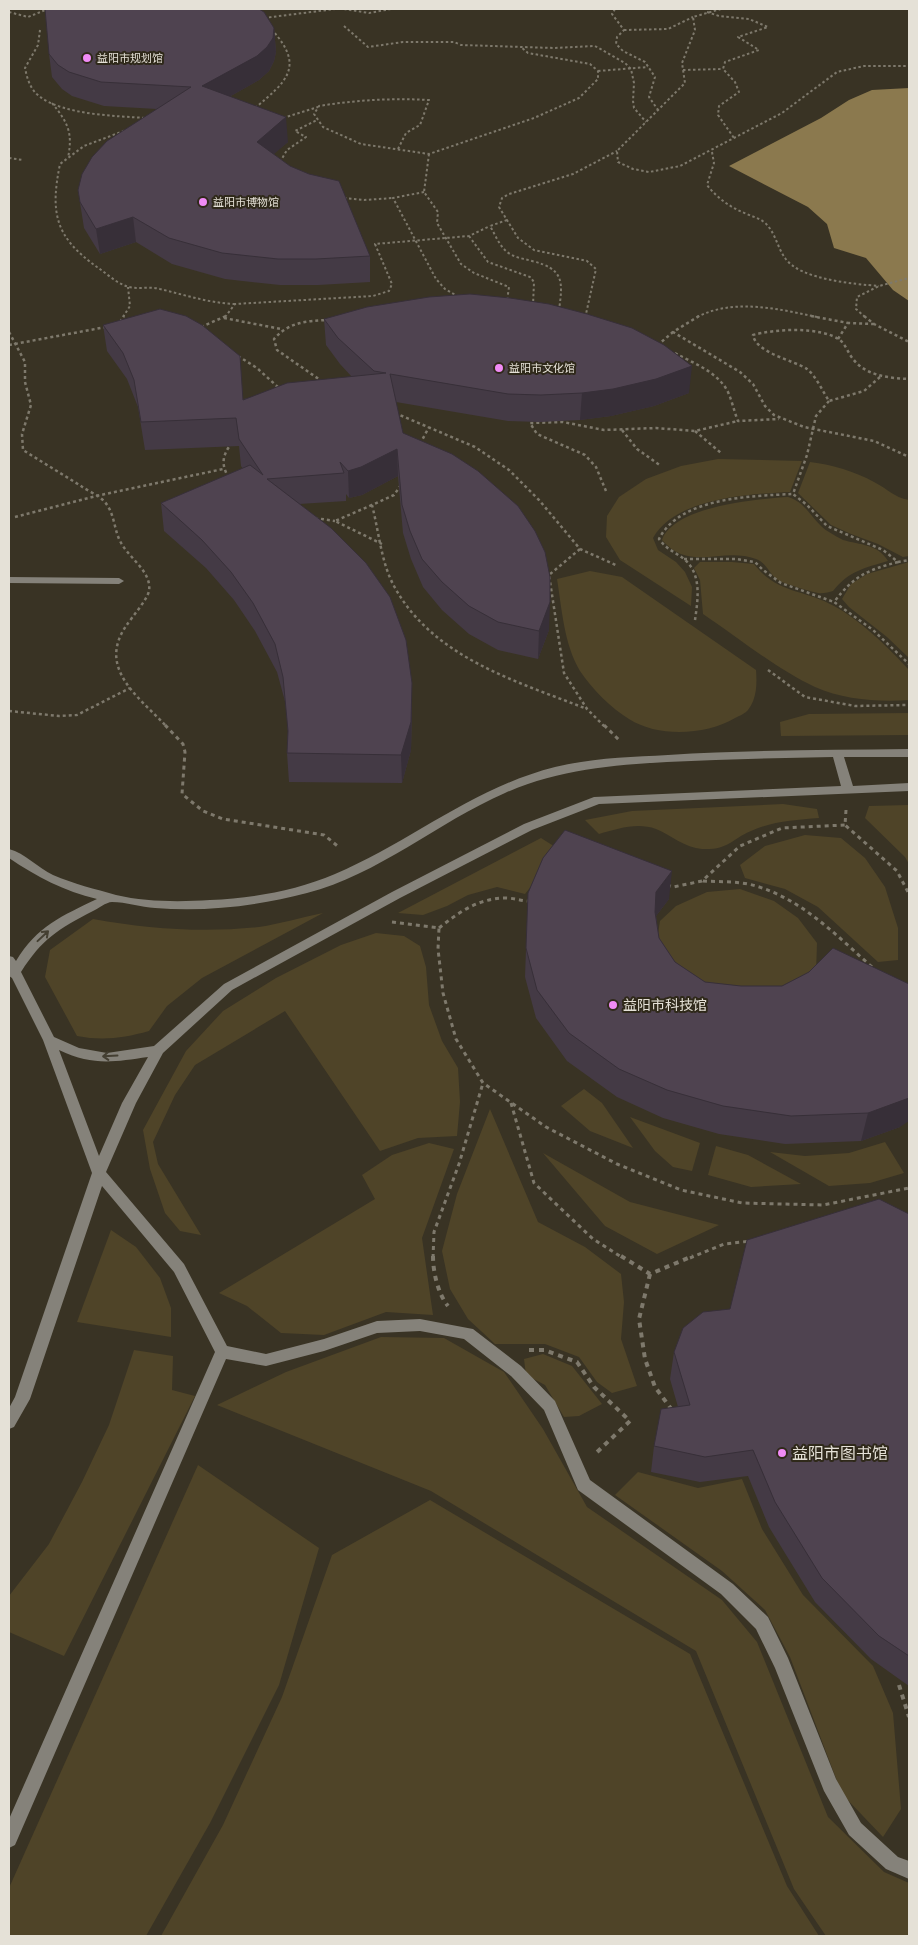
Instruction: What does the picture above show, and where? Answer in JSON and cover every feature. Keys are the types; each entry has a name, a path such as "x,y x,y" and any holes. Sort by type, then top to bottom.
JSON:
{"street":[{"path":"9,580 119,581"},
{"path":"9,853 50,878 111,897 148,904 214,904 284,896 338,877 503,789 554,772 619,761 719,756 909,753"},
{"path":"837,754 848,789"},
{"path":"9,1422 22,1399 99,1173 129,1104 158,1050 228,987 528,826 598,800 909,787"},
{"path":"14,974 30,948 55,925 111,897"},
{"path":"9,960 14,974 49,1040 99,1173 179,1268 222,1352"},
{"path":"49,1040 77,1053 107,1058 158,1050"},
{"path":"222,1352 266,1360 324,1345 377,1327 420,1325 468,1333 516,1371 550,1406 584,1485 727,1589 762,1623 782,1664 830,1785 855,1830 892,1863 909,1870"},
{"path":"9,1839 222,1352"}],"path":[{"path":"28,18 48,9"},
{"path":"264,23 258,19 335,9"},
{"path":"344,9 369,13 391,9"},
{"path":"615,9 612,14 624,30"},
{"path":"658,110 649,97 655,77 645,62 623,52 616,44 617,37 624,30 668,30 706,12 721,9"},
{"path":"9,12 33,20"},
{"path":"706,12 719,16 749,19 768,28 738,37 759,50 726,62 722,69"},
{"path":"586,314 596,269 587,261 534,250 518,238 500,207 502,198 515,190 578,173 617,151 685,83 682,63 695,30 694,17"},
{"path":"344,26 368,47 403,42 454,42 462,45 521,47 595,46 603,53 627,64 631,69 634,81 631,98 636,114 646,122"},
{"path":"260,113 253,110 275,92 287,76 291,59 284,44 270,27"},
{"path":"40,30 38,45 25,68 28,83 40,97 66,107 97,114 146,118"},
{"path":"521,47 528,53 590,64 598,71 648,67"},
{"path":"617,151 618,162 629,169 652,172 681,166 712,152 793,106 835,72 858,66 909,66"},
{"path":"683,70 722,69 735,82 739,92 719,106 718,115 734,138"},
{"path":"319,106 314,114 323,127 362,144 429,154 555,109 579,98 592,88 598,79 598,71"},
{"path":"275,120 319,106 348,101 381,98 430,100 420,125 406,133 398,149"},
{"path":"51,101 69,125 72,140 68,158"},
{"path":"279,165 281,156 290,146 306,137 295,131 317,120"},
{"path":"132,128 116,132 84,146 60,164 54,186 54,211 64,236 86,259 128,287 150,286 216,304 372,296 389,291 392,284 374,244 469,236 507,220"},
{"path":"712,152 714,162 707,184 714,195 728,205 763,221 772,231 779,249 788,262 830,279 854,285 879,286"},
{"path":"429,154 424,192 438,212 437,223 461,264 474,273 509,288 506,306"},
{"path":"9,158 23,160"},
{"path":"337,198 364,200 393,198 424,192"},
{"path":"393,198 436,279 445,289 464,299"},
{"path":"490,226 505,250 514,256 546,266 556,272 561,279 559,310 551,310"},
{"path":"469,236 488,262 530,277 534,282 533,308"},
{"path":"909,278 879,286 857,297 856,309 874,324 909,342"},
{"path":"127,325 119,325 130,306 128,287"},
{"path":"196,329 224,318 235,304"},
{"path":"653,349 673,332 700,316 713,310 734,306 759,308 848,323 874,324"},
{"path":"577,313 592,317"},
{"path":"224,318 281,329"},
{"path":"326,389 323,381 277,350 274,339 281,329 298,322 332,320"},
{"path":"838,339 848,323"},
{"path":"9,345 110,326"},
{"path":"829,401 808,370 762,348 754,341 753,334 764,331 783,330 812,332 838,339 847,348 861,369 880,377 909,379"},
{"path":"9,332 17,343 26,366 25,382 31,400 31,412 22,428 23,450 103,500 113,515 116,533 122,545 144,572 148,582 149,592 124,628 115,649 117,668 130,688 183,744 188,755 180,783 182,794 203,811 223,819 324,835 340,848"},
{"path":"673,332 749,379 766,410 779,419 811,430 873,441 909,457"},
{"path":"651,340 710,374 720,382 727,390 738,421"},
{"path":"234,354 257,368 283,391"},
{"path":"794,494 807,455 811,430 816,416 829,401 848,397 869,388 876,384 880,377"},
{"path":"388,410 475,447 509,470 539,500 580,549 618,566"},
{"path":"606,491 596,467 585,455 537,434 530,423 563,422 604,430 656,428 695,431 738,421 779,419"},
{"path":"417,449 429,428"},
{"path":"622,430 637,449 661,466"},
{"path":"695,431 721,453"},
{"path":"232,442 223,454 223,469 232,483"},
{"path":"15,517 96,496 223,469"},
{"path":"334,521 394,495 403,482"},
{"path":"898,562 889,552 871,543 846,538 827,527 811,508 794,494 744,496 706,506 677,518 661,530 659,539 666,550 684,559 736,558 755,562 763,572 778,582 834,602 873,630 909,664"},
{"path":"372,505 394,586 413,613 442,642 472,661 587,709"},
{"path":"306,517 334,521 382,544"},
{"path":"580,549 549,575 564,673 587,709 619,740"},
{"path":"684,559 694,574 699,590 695,620"},
{"path":"834,602 850,581 864,571 909,560"},
{"path":"768,670 805,697 855,706 909,706"},
{"path":"9,711 59,716 76,715 130,688"},
{"path":"845,825 848,789"},
{"path":"702,881 740,846 782,828 845,825 897,871 909,894"},
{"path":"665,884 673,888 702,881 755,886 793,900 821,922 874,970"},
{"path":"354,918 439,928 458,912 480,901 506,898 529,902 534,893"},
{"path":"439,928 438,949 443,993 456,1039 482,1082 546,1127 616,1164 681,1190 742,1204 823,1204 909,1188"},
{"path":"468,1333 442,1299 433,1265 434,1232 459,1164 482,1082"},
{"path":"511,1102 534,1183 593,1239 650,1274"},
{"path":"650,1274 724,1244 753,1241"},
{"path":"650,1274 639,1319 645,1358 655,1387 675,1415"},
{"path":"489,1350 544,1350 577,1362 594,1388 630,1421 577,1471"},
{"path":"899,1684 909,1717"}],"shaded area":[{"path":"909,88 909,301 893,290 866,258 834,248 827,224 808,207 729,166 821,118 849,100 872,90"},
{"path":"718,459 802,461 790,492 754,494 695,506 678,514 664,525 653,538 658,550 676,562 685,572 692,587 691,606 620,560 606,537 607,516 619,497 646,479 681,466"},
{"path":"810,462 851,472 874,482 899,497 909,500 909,556 903,557 878,544 831,525 798,493"},
{"path":"788,497 806,508 819,524 829,532 843,540 874,548 884,555 888,561 858,571 845,579 833,591 820,593 778,580 763,563 756,559 731,555 696,557 684,555 673,550 662,540 670,528 682,519 699,512 718,506"},
{"path":"700,562 754,564 772,581 791,590 812,596 844,612 874,635 909,670 909,700 886,701 838,695 801,680 772,662 703,614 700,580 694,568"},
{"path":"909,562 909,658 842,599 851,584 867,574"},
{"path":"590,571 622,577 756,670 755,696 747,711 723,724 710,728 697,731 668,732 641,725 622,715 609,704 585,678 570,650 564,626 557,579"},
{"path":"909,713 909,735 781,736 780,722 809,714"},
{"path":"783,804 817,809 819,818 768,825 744,834 729,844 711,849 690,846 656,829 642,826 627,827 599,834 585,820 632,811"},
{"path":"909,805 909,864 905,857 865,818 869,806"},
{"path":"805,835 841,838 865,858 885,887 898,928 898,960 878,962 818,907 785,889 745,878 740,865 765,846"},
{"path":"541,838 560,850 525,894 497,887 468,895 447,906 423,915 398,913"},
{"path":"740,889 774,901 798,918 817,943 816,973 802,995 702,1005 656,946 660,921 676,906 707,892"},
{"path":"323,913 202,978 167,1006 149,1031 122,1037 87,1038 77,1036 45,977 50,950 93,919 155,928 217,930 259,927"},
{"path":"376,933 404,936 420,946 426,967 429,1005 442,1041 458,1068 460,1102 457,1136 418,1138 380,1151 285,1011 195,1065 175,1095 153,1142 158,1164 201,1235 180,1231 165,1213 150,1169 143,1130 186,1051 223,1011 276,978 341,945"},
{"path":"584,1089 602,1103 633,1148 590,1131 561,1106"},
{"path":"490,1109 538,1222 585,1247 621,1274 624,1302 621,1339 637,1386 612,1393 597,1382 579,1357 545,1344 495,1344 468,1319 450,1289 442,1251 457,1194"},
{"path":"630,1117 700,1143 692,1171 673,1167 655,1151"},
{"path":"885,1142 904,1173 870,1183 829,1186 770,1152 805,1156 849,1153"},
{"path":"429,1143 454,1149 422,1238 433,1315 386,1312 324,1335 281,1333 247,1306 219,1293 375,1199 362,1175 392,1155"},
{"path":"716,1146 748,1155 801,1184 751,1187 708,1175"},
{"path":"543,1153 630,1202 719,1225 657,1254 605,1226"},
{"path":"111,1230 136,1247 160,1278 171,1308 171,1337 77,1322"},
{"path":"381,1337 444,1338 504,1372 543,1429 587,1507 722,1600 757,1642 828,1817 884,1872 909,1883 909,1936 826,1936 794,1889 696,1651 431,1491 217,1405 286,1372"},
{"path":"134,1350 173,1356 172,1390 195,1396 64,1656 9,1632 9,1596 49,1544 82,1482 109,1425"},
{"path":"543,1354 572,1366 602,1404 579,1416 564,1417 545,1385 526,1375 524,1359"},
{"path":"198,1465 319,1548 279,1685 210,1823 146,1936 9,1936 9,1888"},
{"path":"638,1472 698,1488 742,1479 762,1529 803,1595 873,1666 893,1713 901,1809 883,1837 842,1794 790,1657 765,1610 722,1571 615,1495"},
{"path":"430,1500 690,1654 787,1886 819,1936 161,1936 223,1825 282,1697 332,1555"}],"building":[{"path":"45,9 259,9 264,12 274,28 273,38 267,47 257,56 202,86 286,117 257,142 290,166 309,174 339,181 370,256 278,259 222,253 169,238 133,217 96,229 80,202 78,190 82,174 92,157 107,141 191,87 101,82 69,72 58,65 49,54"},
{"path":"470,294 549,304 632,328 664,345 692,366 656,379 613,389 541,395 508,394 390,374 403,433 452,454 478,471 518,506 535,531 545,552 550,577 550,602 539,631 498,622 469,606 442,582 422,559 410,531 402,505 397,449 361,467 348,471 340,462 344,473 267,479 331,528 366,563 390,597 406,640 412,683 411,722 401,755 287,753 288,731 283,677 275,644 253,603 231,572 202,540 161,503 250,465 263,475 239,439 236,418 141,422 134,380 123,353 103,325 160,309 186,316 202,325 240,356 243,400 287,383 386,373 374,371 338,338 324,319 367,307 429,297"},
{"name":"益阳市科技馆","path":"565,830 672,871 656,892 655,912 659,938 675,962 705,982 741,986 782,986 809,972 833,948 909,984 909,1098 868,1113 791,1116 723,1106 667,1090 619,1069 569,1033 537,990 526,948 528,893 543,858"},
{"name":"益阳市图书馆","path":"879,1199 909,1214 909,1656 879,1636 822,1578 775,1502 753,1450 705,1457 654,1446 661,1409 690,1405 674,1352 683,1328 703,1312 730,1309 747,1240"}],"place":[{"name":"益阳市规划馆","path":"87,58"},
{"name":"益阳市博物馆","path":"203,202"},
{"name":"益阳市文化馆","path":"499,368"},
{"name":"益阳市科技馆","path":"613,1005"},
{"name":"益阳市图书馆","path":"782,1453"}]}
